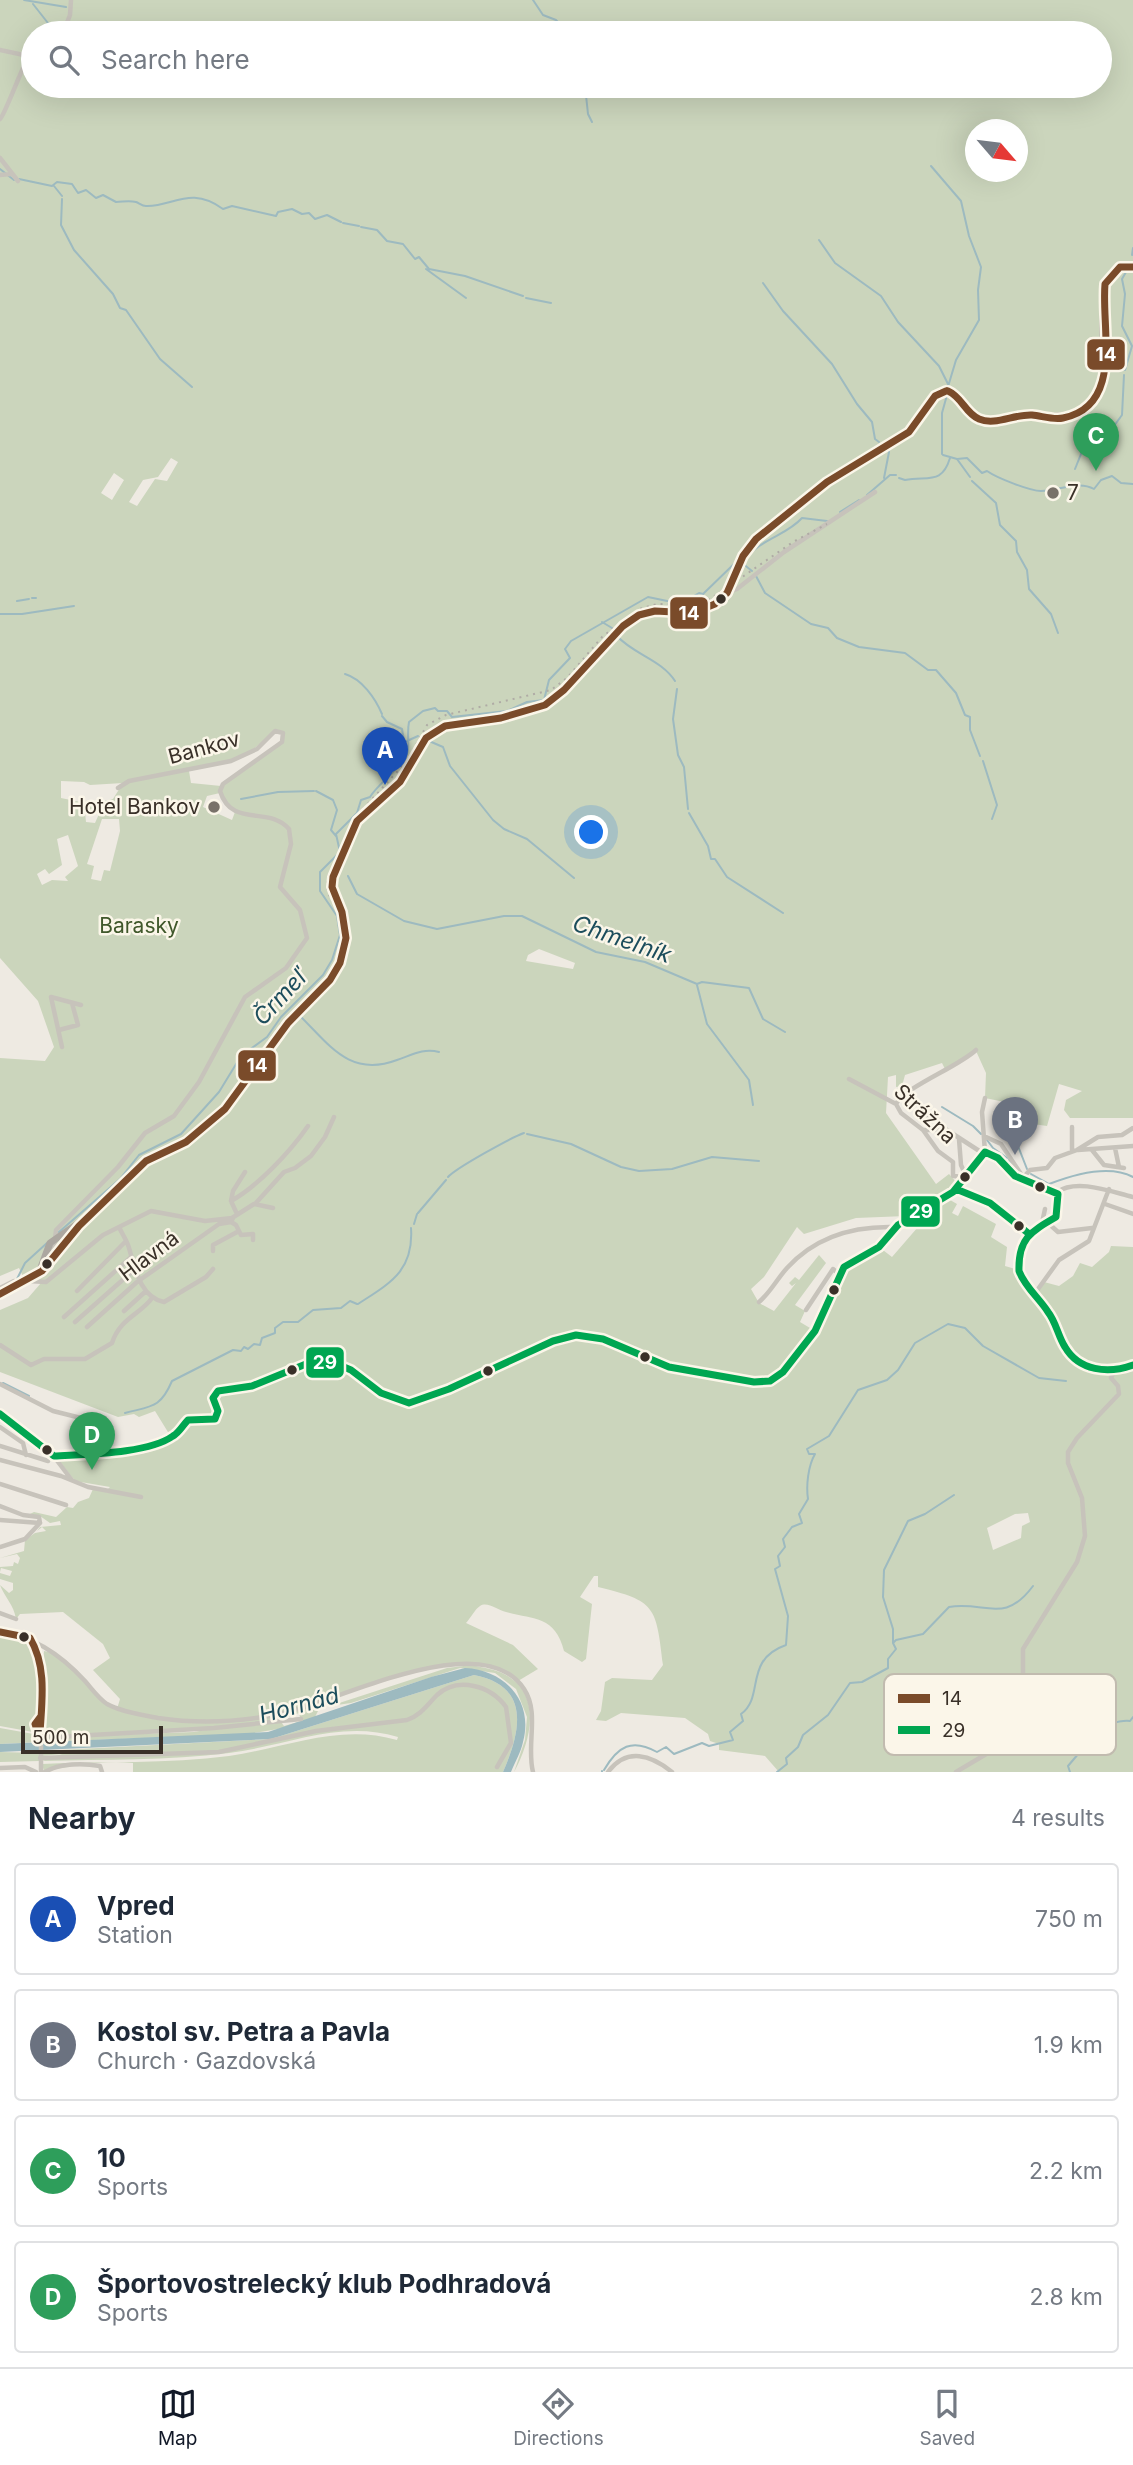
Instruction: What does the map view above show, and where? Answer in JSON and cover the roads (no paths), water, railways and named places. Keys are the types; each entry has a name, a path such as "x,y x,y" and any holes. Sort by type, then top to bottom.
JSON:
{"main road":[{"path":"0,1291 29,1281 37,1275 49,1259 56,1242 89,1216 146,1161 186,1142 225,1109 288,1023 334,974 343,954 346,933 342,912 332,887 334,875 357,821 400,782 426,738 445,726 501,718 540,707 564,690 636,617 655,611 684,614 701,611 718,603 727,593 743,556 756,539 824,484 909,432 935,396 947,391 959,397 975,418 986,421 1020,415 1060,418 1082,411 1098,393 1106,366 1105,284 1120,267 1133,267"},
{"path":"49,1259 52,1241 79,1224"}],"street":[{"path":"69,21 71,0"},
{"path":"0,50 21,54"},
{"path":"0,119 7,112 10,93 21,74"},
{"path":"0,158 9,175 18,181"},
{"path":"0,175 9,175"},
{"path":"727,593 737,589 784,552 875,492"},
{"name":"Bankov","path":"56,1242 66,1218 118,1167 145,1133 174,1116 199,1082 245,997 286,968 305,944 307,936 301,913 280,887 291,844 289,829 275,818 240,814 228,806 220,788 282,742 285,736 279,731 257,749 232,761 129,780 118,788"},
{"path":"62,1047 51,997 81,1005"},
{"path":"58,1030 78,1025 72,1003"},
{"path":"896,1104 903,1095 958,1066 976,1050"},
{"name":"Strážna","path":"849,1079 896,1104 901,1113 923,1130 938,1151 954,1163 953,1176 966,1177"},
{"path":"0,1446 26,1455 52,1458 114,1453 166,1440 187,1421 217,1417 214,1398 216,1392 252,1386 309,1363 342,1365 381,1393 409,1403 449,1389 553,1341 585,1336 607,1341 669,1367 767,1382 780,1376 815,1331 838,1277 851,1262 883,1243 895,1228 956,1189 985,1153 987,1145 983,1138 986,1137 982,1112 985,1098"},
{"path":"925,1115 937,1119 947,1130 1022,1178 1057,1192 1070,1188 1109,1189 1133,1197"},
{"name":"Hlavná","path":"87,1327 139,1280 219,1224 234,1218 254,1204 284,1172 295,1168 311,1156 325,1137 334,1117"},
{"path":"231,1201 247,1192 294,1146 308,1126"},
{"path":"1072,1127 1075,1150"},
{"path":"1022,1178 1030,1170 1047,1168 1055,1158 1098,1137 1122,1135 1133,1128"},
{"path":"923,1130 947,1130"},
{"path":"986,1137 1001,1144 1022,1178"},
{"path":"959,1138 961,1166 966,1177"},
{"path":"1075,1150 1133,1146"},
{"path":"1093,1150 1104,1165 1121,1168 1115,1148"},
{"path":"271,1166 284,1172"},
{"path":"245,1172 233,1191 231,1201 239,1231 245,1236 253,1234 253,1240"},
{"path":"956,1189 990,1203 1028,1233"},
{"path":"1032,1296 1059,1260 1089,1241 1109,1189"},
{"path":"1023,1674 1023,1649 1077,1562 1085,1536 1082,1498 1068,1463 1068,1452 1077,1438 1119,1394 1118,1386 1111,1378 1068,1352 1051,1316 1024,1285 1019,1270 1028,1233 1057,1215 1057,1192"},
{"path":"254,1204 273,1208"},
{"path":"1105,1205 1133,1214"},
{"path":"1045,1209 1045,1223"},
{"path":"29,1281 46,1282 103,1234 154,1210 192,1220 234,1218"},
{"path":"1045,1223 1058,1232 1092,1228"},
{"path":"759,1303 796,1259 816,1244 869,1226 895,1228"},
{"path":"119,1227 139,1280 152,1298 164,1302 206,1277 214,1269"},
{"path":"214,1251 214,1245 239,1231"},
{"path":"77,1291 126,1241"},
{"path":"64,1317 131,1257"},
{"path":"75,1322 135,1269"},
{"path":"806,1310 833,1269 838,1277"},
{"path":"0,1291 14,1280"},
{"path":"124,1311 146,1291"},
{"path":"0,1345 31,1365 44,1359 85,1359 112,1343 114,1333 152,1298"},
{"path":"1102,1371 1114,1372 1133,1365"},
{"path":"1111,1378 1114,1372"},
{"path":"0,1384 53,1411 81,1418 105,1418"},
{"path":"0,1414 24,1430 72,1480 107,1492 141,1497"},
{"path":"0,1427 23,1443 26,1455"},
{"path":"0,1460 66,1475"},
{"path":"0,1484 66,1505"},
{"path":"0,1506 23,1515 40,1517 40,1523 25,1539 0,1547"},
{"path":"0,1520 40,1523"},
{"path":"0,1613 16,1619"},
{"path":"0,1632 30,1638 48,1649 109,1705 180,1720 236,1721 277,1715 415,1671 466,1663 484,1665 513,1676 527,1693 532,1724 533,1772"},
{"path":"30,1638 41,1654 41,1772"},
{"path":"41,1654 48,1649"},
{"path":"40,1759 219,1752 316,1731 399,1722 415,1716 445,1690 464,1685 486,1690 507,1709 511,1743 497,1767"},
{"path":"40,1735 68,1737 198,1730 301,1719"},
{"path":"956,1772 985,1755"},
{"path":"608,1772 620,1759 642,1756 660,1762 672,1772"},
{"path":"0,1768 25,1767 41,1772 63,1766 101,1769"}],"water":[{"path":"465,1668 479,1670 504,1681 520,1701 525,1727 522,1746 511,1772 503,1772 517,1726 517,1712 513,1700 505,1689 474,1675 271,1739 0,1752 0,1744 268,1732"}],"waterway":[{"path":"24,0 66,7"},
{"path":"533,0 543,15 557,21"},
{"path":"33,4 46,21"},
{"path":"586,98 592,122"},
{"path":"931,166 961,201 969,236 981,267 978,290 979,320 956,360 947,390"},
{"path":"0,169 14,180"},
{"path":"19,179 52,186 57,182 72,184 78,193 86,190 96,198 103,195 116,202 133,201 145,206 191,198 211,202 223,209 232,206 276,216 278,212 292,209 302,214 309,213 315,219 327,215 341,222"},
{"path":"54,186 62,196"},
{"path":"62,199 61,225 74,250 113,294 120,308 126,310 160,359 192,387"},
{"path":"343,223 359,226"},
{"path":"361,227 377,230 387,241 403,244 415,259 419,257 429,269 465,276 523,296"},
{"path":"819,240 835,263 881,296 898,322 939,366 948,384"},
{"path":"1132,255 1133,248"},
{"path":"426,269 466,298"},
{"path":"1125,370 1132,346 1122,326 1125,294 1122,279 1126,272"},
{"path":"763,283 783,311 832,364 857,404 872,422 875,439 879,442"},
{"path":"526,298 551,303"},
{"path":"1075,469 1085,444 1114,426 1122,415 1124,375"},
{"path":"942,454 942,413 947,395"},
{"path":"884,478 889,452"},
{"name":"Črmeľ","path":"943,455 957,459 967,458 982,473 987,471 1014,484 1036,490 1048,491 1075,486 1094,489 1101,480 1112,476 1121,483 1133,484"},
{"name":"Črmeľ","path":"899,478 905,480 934,477 943,472 950,458"},
{"path":"957,459 970,477"},
{"name":"Črmeľ","path":"867,495 890,475 896,475"},
{"path":"972,481 996,503 1000,525 1016,541 1017,552 1027,570 1029,589 1051,614 1058,633"},
{"name":"Črmeľ","path":"840,512 859,500"},
{"name":"Črmeľ","path":"745,560 758,547 802,518 827,521"},
{"name":"Črmeľ","path":"59,1232 120,1179 139,1155 181,1134 219,1092 241,1056 267,1037 281,1017 323,975 332,960 340,935 337,916 320,891 320,872 340,852 336,834 357,813 361,800 370,797 407,755 409,722 423,711 435,708 438,711 447,711 452,717 507,711 527,702 544,700 549,680 570,658 565,649 571,641 648,597 672,602 703,594 735,563"},
{"path":"742,563 752,571"},
{"path":"756,576 765,593 811,624 828,628 837,638 859,647 905,653 928,670 936,670 956,693 965,715 970,717 970,730 980,756"},
{"path":"17,601 29,599"},
{"path":"0,614 22,614 74,606"},
{"name":"Črmeľ","path":"602,622 612,628"},
{"path":"617,636 663,668 675,681"},
{"path":"345,674 357,680 367,690 382,714"},
{"path":"677,689 673,719 678,755 684,767 688,809"},
{"path":"382,716 387,722 402,729 404,741"},
{"path":"407,741 418,736"},
{"path":"429,741 443,747 450,766 493,820 504,829 527,839 574,878"},
{"path":"983,761 997,805 992,819"},
{"path":"241,799 278,792 314,791"},
{"path":"316,791 333,800 337,810 331,830 336,836"},
{"path":"689,813 708,846 711,859 715,859 727,877 783,913"},
{"name":"Chmeľník","path":"348,876 357,894 404,921 437,929 504,916 522,916 596,952 645,962 697,984 702,982 749,988 763,1019 785,1032"},
{"path":"697,985 707,1024 749,1080 753,1105"},
{"path":"299,1015 341,1055 366,1065 397,1060 423,1051 439,1052"},
{"path":"942,1107 981,1134"},
{"path":"1023,1109 1018,1146 1027,1169"},
{"path":"448,1177 485,1153 524,1133"},
{"path":"527,1134 571,1144 621,1167 639,1171 672,1169 712,1157 759,1161"},
{"path":"987,1140 1007,1158"},
{"path":"1009,1160 1019,1176"},
{"path":"1031,1174 1049,1184 1079,1174 1102,1171 1133,1177"},
{"path":"418,1213 446,1180"},
{"path":"414,1224 417,1214"},
{"path":"358,1304 398,1274 408,1255 411,1228"},
{"name":"Črmeľ","path":"16,1281 25,1263 47,1243"},
{"path":"125,1413 154,1405 163,1397 172,1381 233,1350 241,1351 244,1347 248,1349 254,1344 260,1345 262,1338 275,1333 275,1328 283,1322 298,1322 313,1310 341,1308 350,1301 357,1304"},
{"path":"604,1770 620,1750 633,1745 657,1752 666,1747 674,1754 702,1743 709,1746 733,1740 730,1732 743,1721 741,1714 752,1698 764,1660 786,1645 788,1616 775,1569 780,1566 778,1556 785,1547 783,1539 792,1527 802,1523 799,1514 808,1499 808,1476 815,1454 809,1454 807,1449 829,1436 858,1390 887,1380 898,1370 915,1343 948,1324 965,1328 983,1346 1039,1378 1066,1381"},
{"path":"3,1383 29,1396"},
{"path":"893,1643 893,1629 883,1597 884,1570 908,1521 925,1514 954,1495"},
{"path":"777,1772 787,1764 786,1758 798,1747 803,1735 828,1715 850,1683 862,1682 888,1668 888,1659 896,1649 893,1643 896,1640 923,1634 949,1607 1003,1608 1023,1598 1033,1586"},
{"path":"1116,1722 1130,1721 1133,1717"},
{"path":"1070,1772 1068,1766 1077,1755"}],"railway":[{"path":"77,1221 149,1154 184,1140 219,1112 283,1021 329,976 337,961 342,931 339,914 327,891 328,876 342,852 352,821 407,761 427,725 446,715 551,690 567,678 602,637 639,609 657,604 703,604 793,542 827,524"}],"place":[{"name":"10","path":"1096,471"},
{"name":"7","path":"1053,493"},
{"name":"Vpred","path":"385,785"},
{"name":"Hotel Bankov","path":"214,807"},
{"name":"Kostol sv. Petra a Pavla","path":"1015,1155"},
{"name":"Športovostrelecký klub Podhradová","path":"92,1470"}],"park label":[{"name":"Barasky","path":"139,926"}],"water label":[{"name":"Hornád","path":"299,1705"}]}
